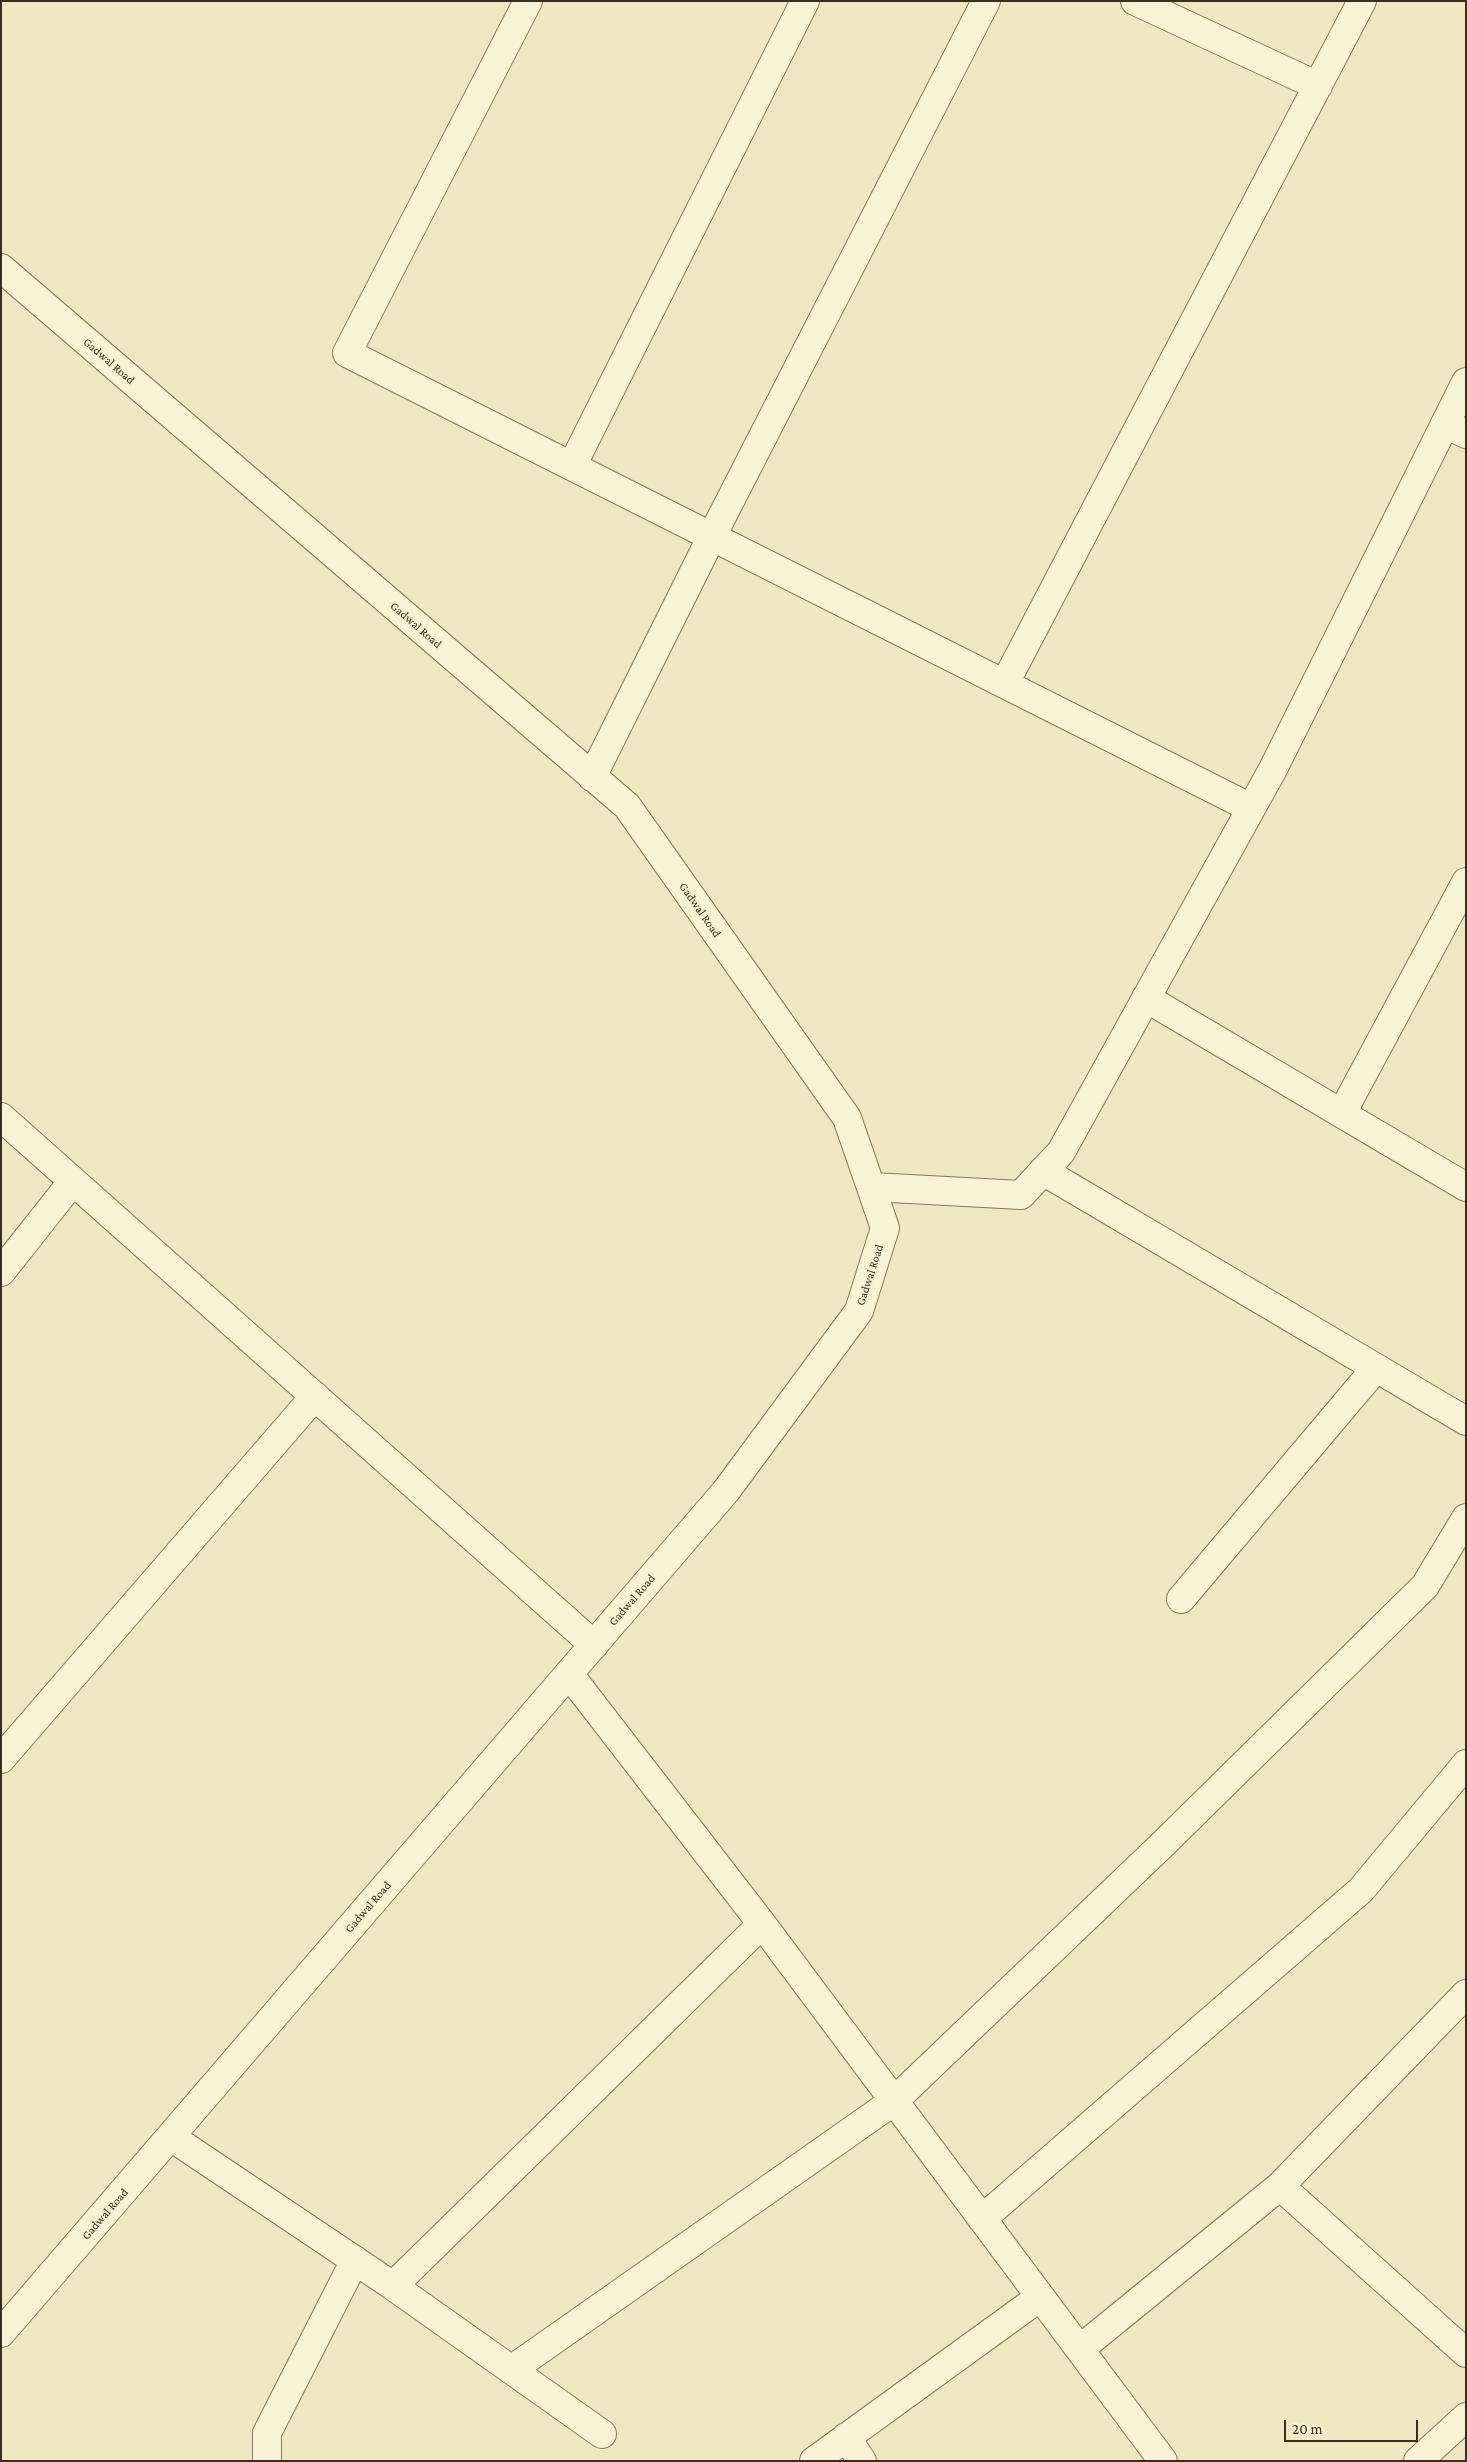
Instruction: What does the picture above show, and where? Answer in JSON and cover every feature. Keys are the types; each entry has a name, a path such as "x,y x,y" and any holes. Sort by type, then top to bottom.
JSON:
{"street":[{"path":"528,1 347,353 1252,808"},
{"path":"572,466 805,1"},
{"path":"592,777 712,536 986,1"},
{"path":"1135,1 1318,86"},
{"path":"1005,683 1362,1"},
{"name":"Gadwal Road","path":"1,268 628,806 847,1118 885,1228 859,1311 726,1491 1,2333"},
{"path":"872,1187 1022,1196 1060,1152 1252,808 1455,429 1466,382"},
{"path":"1342,1114 1456,926 1466,882"},
{"path":"1146,998 1466,1186"},
{"path":"1,1117 594,1645"},
{"path":"1043,1172 1466,1421"},
{"path":"1,1272 73,1181"},
{"path":"1181,1600 1376,1368"},
{"path":"1,1759 315,1396"},
{"path":"512,2370 894,2101 1162,1845 1425,1586 1466,1518"},
{"path":"569,1674 762,1924 1163,2461"},
{"path":"982,2219 1361,1890 1466,1764"},
{"path":"394,2286 762,1924"},
{"path":"1080,2349 1280,2186 1466,1994"},
{"path":"171,2137 394,2286 602,2434"},
{"path":"1280,2186 1466,2354"},
{"path":"266,2461 267,2433 355,2260"},
{"path":"814,2461 1040,2297"},
{"path":"1418,2461 1466,2417"},
{"path":"846,2437 862,2461"}]}
